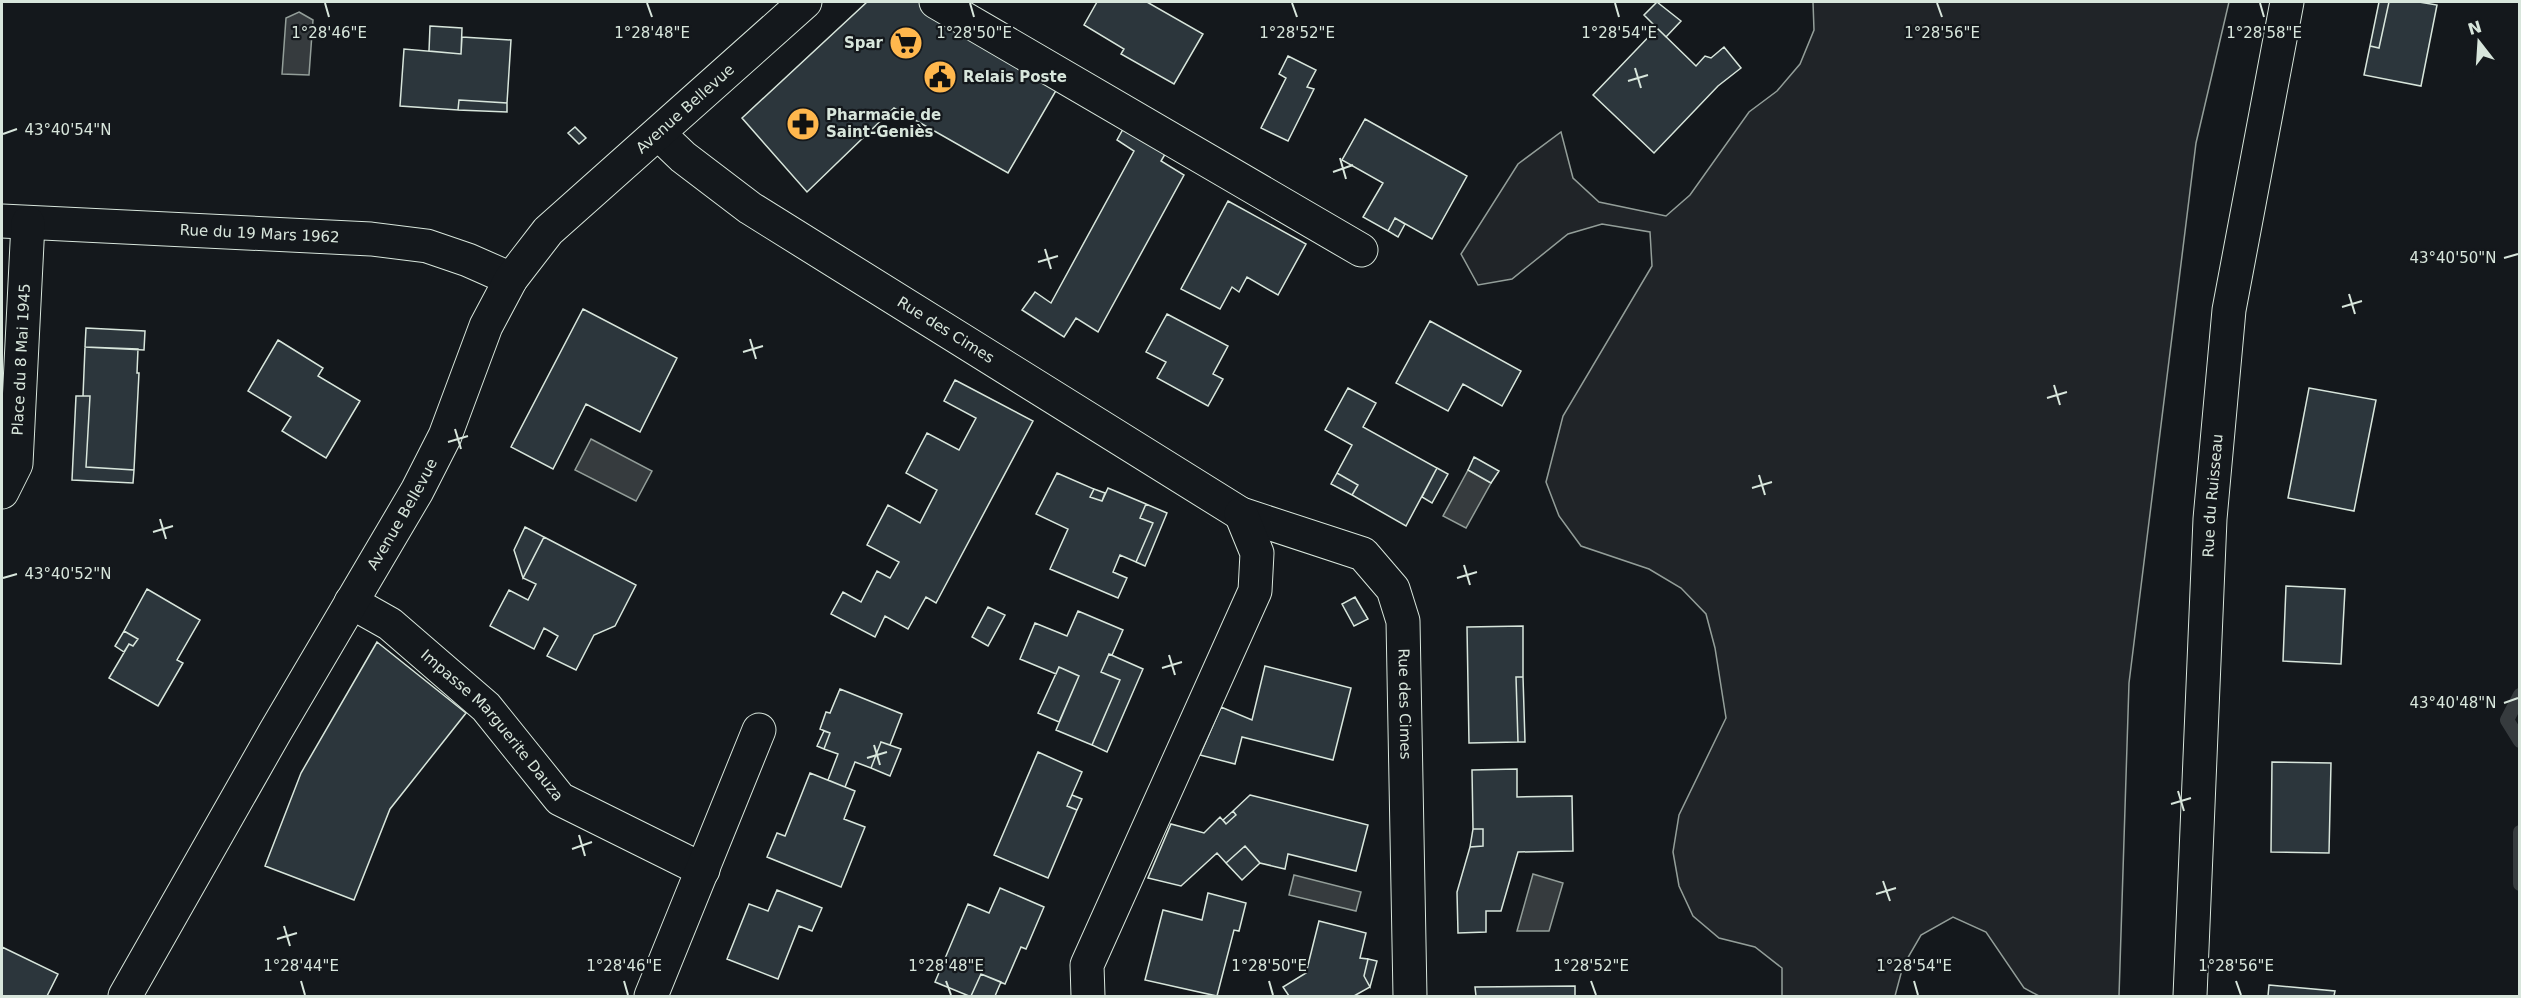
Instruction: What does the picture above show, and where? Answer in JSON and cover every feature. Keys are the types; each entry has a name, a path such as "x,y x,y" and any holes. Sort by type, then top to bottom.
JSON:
{"street":[{"name":"Avenue Bellevue","path":"125,996 417,491 445,436 486,326 511,279 549,231 805,2"},
{"path":"936,2 1361,250"},
{"name":"Rue du Ruisseau","path":"2190,996 2210,519 2229,310 2288,2"},
{"name":"Rue des Cimes","path":"659,134 683,157 750,208 1241,514 1363,554 1393,588 1403,621 1410,996"},
{"name":"Rue du 19 Mars 1962","path":"15,222 371,239 427,246 468,260 511,279"},
{"name":"Place du 8 Mai 1945","path":"2,492 16,464 15,222"},
{"path":"1088,996 1087,965 1255,591 1257,553 1241,514"},
{"name":"Impasse Marguerite Dauza","path":"351,602 390,624 486,707 560,799 703,870"},
{"path":"651,996 759,730"}],"shaded area":[{"path":"1813,2 2229,2 2196,143 2129,683 2119,996 2039,996 2024,988 1986,932 1953,917 1921,935 1903,966 1895,996 1782,996 1782,968 1755,947 1719,938 1693,916 1679,886 1673,852 1679,815 1726,718 1715,648 1706,614 1681,588 1649,569 1581,546 1559,516 1546,482 1563,416 1652,266 1650,232 1602,224 1568,234 1512,279 1478,285 1461,254 1518,164 1561,132 1573,178 1599,202 1666,216 1690,195 1749,112 1777,91 1800,64 1814,30"},
{"path":"299,12 313,20 309,75 282,74 286,18"},
{"path":"591,439 652,471 636,501 575,470"},
{"path":"1468,470 1491,483 1466,528 1443,516"},
{"path":"1533,874 1563,883 1549,931 1517,931"},
{"path":"1294,875 1361,892 1356,911 1289,895"}],"building":[{"path":"867,2 922,2 1061,82 1008,173 894,108 807,192 742,118"},
{"path":"1097,2 1147,2 1203,34 1174,84 1121,54 1124,49 1084,25"},
{"path":"1657,2 1681,21 1666,37 1644,15"},
{"path":"2379,2 2389,2 2379,48 2370,46"},
{"path":"2389,2 2419,2 2437,5 2421,86 2364,75 2370,46 2379,48"},
{"path":"430,26 462,28 461,54 429,51"},
{"path":"1657,28 1696,66 1705,56 1711,58 1724,47 1741,68 1718,86 1654,153 1593,95"},
{"path":"462,37 511,40 507,103 459,100 458,110 400,106 404,49 461,54"},
{"path":"1288,56 1316,70 1307,87 1314,89 1288,141 1261,128 1286,78 1279,74"},
{"path":"459,100 507,103 507,112 458,110"},
{"path":"1365,119 1467,176 1432,239 1395,218 1388,231 1363,217 1383,183 1342,160"},
{"path":"1128,120 1171,144 1161,161 1184,175 1098,332 1076,318 1064,337 1022,310 1035,292 1051,303 1134,151 1117,140"},
{"path":"575,127 586,138 579,144 568,133"},
{"path":"1228,201 1306,244 1278,295 1247,277 1239,292 1232,287 1220,309 1181,289"},
{"path":"1395,218 1405,224 1398,237 1388,231"},
{"path":"583,309 677,358 640,432 586,404 553,469 511,447"},
{"path":"1167,314 1228,346 1213,374 1223,379 1208,406 1157,378 1166,362 1146,352"},
{"path":"1430,321 1521,371 1502,406 1463,384 1448,411 1396,383"},
{"path":"86,328 145,331 144,350 85,347"},
{"path":"278,340 323,368 318,376 360,401 326,458 282,431 291,417 248,391"},
{"path":"85,347 138,349 134,470 86,467 90,396 83,396"},
{"path":"955,380 1033,421 936,603 926,597 908,629 885,616 875,637 831,614 843,592 861,602 877,571 890,578 899,562 867,545 888,505 920,523 937,490 906,473 927,433 959,450 976,418 944,401"},
{"path":"1348,388 1376,403 1363,427 1437,468 1406,526 1352,495 1358,485 1337,473 1352,445 1325,430"},
{"path":"2309,388 2376,400 2354,511 2288,498"},
{"path":"76,396 90,396 86,467 134,470 133,483 72,480"},
{"path":"1474,457 1499,471 1491,483 1468,470"},
{"path":"1437,468 1448,474 1432,503 1422,497"},
{"path":"1057,473 1094,489 1090,497 1102,501 1108,488 1146,504 1140,518 1153,523 1136,562 1120,555 1113,572 1127,578 1118,598 1050,569 1068,529 1036,514"},
{"path":"1337,473 1358,485 1352,495 1331,484"},
{"path":"1094,489 1105,493 1102,501 1090,497"},
{"path":"1146,504 1167,513 1145,566 1136,562 1153,523 1140,518"},
{"path":"525,527 544,537 523,578 514,550"},
{"path":"544,537 636,585 615,626 594,635 576,670 547,656 558,636 544,628 534,649 490,626 509,590 528,600 536,584 523,578"},
{"path":"2286,586 2345,589 2341,664 2283,661"},
{"path":"147,589 200,620 177,660 183,663 158,706 109,678 129,644 133,646 138,639 124,631"},
{"path":"1355,597 1368,619 1354,626 1342,604"},
{"path":"988,607 1005,615 988,646 972,637"},
{"path":"1078,611 1123,630 1112,655 1109,654 1101,672 1120,680 1092,745 1056,730 1079,676 1059,667 1056,674 1020,659 1035,623 1067,636"},
{"path":"1523,626 1523,677 1516,677 1518,742 1469,743 1467,627"},
{"path":"124,631 138,639 133,646 129,644 124,652 115,646"},
{"path":"377,642 466,713 390,809 354,900 265,866 301,773"},
{"path":"1109,654 1143,669 1107,752 1092,745 1120,680 1101,672"},
{"path":"1265,666 1351,688 1333,760 1242,737 1235,764 1200,755 1221,707 1252,720"},
{"path":"1059,667 1079,676 1059,722 1038,713"},
{"path":"1516,677 1523,677 1525,742 1518,742"},
{"path":"840,689 902,714 890,745 881,742 871,768 855,762 845,787 828,780 838,754 824,749 830,733 820,729 826,712 830,713"},
{"path":"824,731 830,733 824,749 817,746"},
{"path":"881,742 901,749 890,776 871,768"},
{"path":"1038,752 1082,772 1067,806 1077,810 1048,878 994,855"},
{"path":"2272,762 2331,763 2329,853 2271,852"},
{"path":"1517,769 1517,797 1572,796 1573,851 1518,852 1501,911 1486,911 1486,932 1458,933 1457,892 1470,847 1483,846 1483,829 1473,829 1472,770"},
{"path":"810,773 855,791 844,819 865,827 841,887 767,857 777,833 785,836"},
{"path":"1072,795 1082,799 1077,810 1067,806"},
{"path":"1250,795 1368,825 1356,871 1288,854 1285,869 1260,863 1245,846 1226,863 1217,853 1181,886 1148,878 1171,824 1204,833 1220,817 1226,824 1236,815 1233,811"},
{"path":"1233,811 1236,815 1226,824 1223,820"},
{"path":"1473,829 1483,829 1483,846 1470,847"},
{"path":"1245,846 1260,863 1242,880 1226,863"},
{"path":"1000,888 1044,907 1026,949 1021,947 1005,984 981,974 969,996 935,982 968,904 989,913"},
{"path":"777,890 822,908 812,931 799,926 778,979 727,959 749,904 768,911"},
{"path":"1208,893 1246,903 1239,931 1234,930 1217,996 1145,980 1163,910 1202,920"},
{"path":"1319,921 1366,933 1360,958 1368,959 1364,976 1370,987 1354,996 1289,996 1283,987 1306,973"},
{"path":"2,947 58,974 47,996 2,996"},
{"path":"1368,959 1377,961 1370,987 1364,976"},
{"path":"981,974 1001,982 995,996 971,996"},
{"path":"2269,985 2335,991 2334,996 2268,996"},
{"path":"1575,986 1575,996 1476,996 1475,987"}],"waterway":[{"path":"2520,695 2507,720 2520,741"},
{"path":"2520,832 2520,884"}],"place":[{"name":"Spar","path":"906,43"},
{"name":"Relais Poste","path":"940,77"},
{"name":"Pharmacie de Saint-Geniès","path":"803,124"}]}
